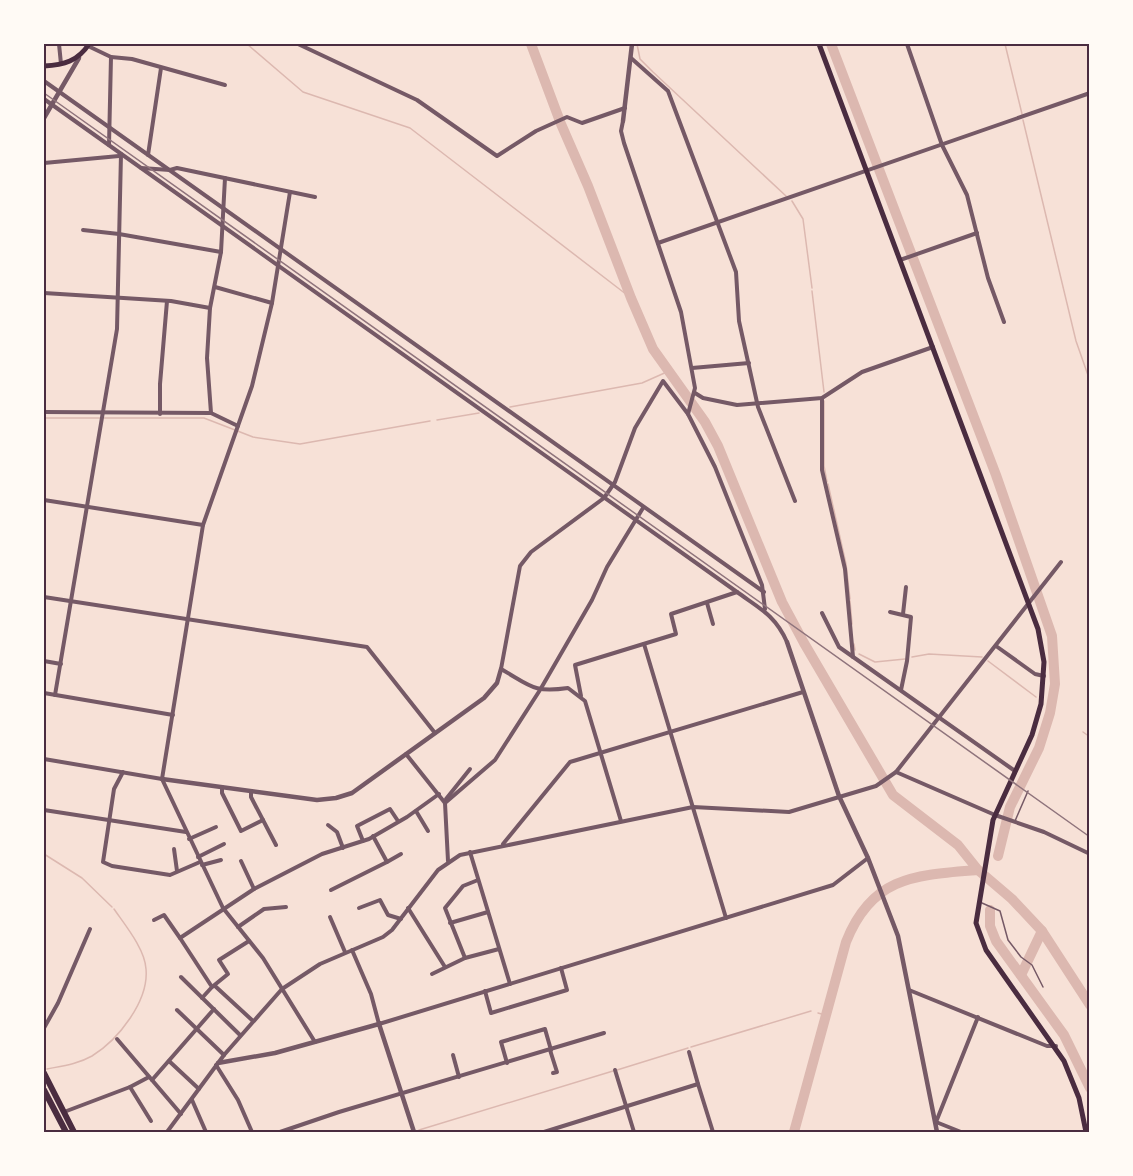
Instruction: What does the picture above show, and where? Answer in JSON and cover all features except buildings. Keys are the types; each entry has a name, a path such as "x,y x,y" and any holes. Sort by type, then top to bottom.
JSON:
{"highway":[{"path":"44,1073 74,1132"},
{"path":"44,1090 66,1132"}],"main road":[{"path":"819,44 870,171 933,347 1031,600 1040,637 1044,676 1038,717 997,816 986,853 976,923 984,945 1056,1046 1076,1088 1086,1132"},
{"path":"44,66 61,64 79,58 89,45"}],"street":[{"path":"59,44 61,64"},
{"path":"297,44 417,100 497,156 567,117 582,123 625,108"},
{"path":"632,44 621,131 681,312 692,368 694,393 688,413"},
{"path":"907,44 942,144 967,195 988,278 1004,322"},
{"path":"89,45 111,57 132,59 225,85"},
{"path":"109,145 111,57"},
{"path":"44,118 79,58"},
{"path":"631,58 669,91 736,272 738,315 756,402 795,501"},
{"path":"148,155 160,68"},
{"path":"44,81 764,592"},
{"path":"658,243 1089,93"},
{"path":"44,99 604,498 737,592 765,609 780,628 787,642 839,796 880,887 898,936 937,1132"},
{"path":"44,163 120,155"},
{"path":"55,695 117,329 120,155"},
{"path":"140,168 170,170 177,168 315,197"},
{"path":"211,413 207,358 210,308 221,252 225,178"},
{"path":"290,192 272,303 252,386 203,525 162,779 189,840 224,908 263,957 315,1042"},
{"path":"83,230 221,252"},
{"path":"903,259 977,232"},
{"path":"215,287 272,303"},
{"path":"44,293 167,301 210,308"},
{"path":"160,414 160,384 167,301"},
{"path":"694,393 703,398 734,404 822,398 862,372 933,347"},
{"path":"692,368 749,363"},
{"path":"44,759 162,779 317,800 352,793 484,698 497,683 520,566 531,552 604,498 613,486 635,428 663,381 688,413 715,467 764,592 765,609"},
{"path":"822,398 822,470 847,578 853,657"},
{"path":"44,412 211,413 238,426"},
{"path":"44,500 203,525"},
{"path":"445,802 495,760 540,690 592,600 607,567 643,508"},
{"path":"168,1132 224,1055 282,988 297,977 345,952 383,937 401,919 434,874 448,861 470,852 502,844 693,807 789,812 876,786 891,777 1061,562"},
{"path":"903,614 906,587"},
{"path":"581,697 575,665 676,634 670,614 737,592"},
{"path":"44,598 367,647 435,733"},
{"path":"707,603 713,624"},
{"path":"890,612 911,617 901,690"},
{"path":"822,613 839,647 1015,771"},
{"path":"644,644 726,918"},
{"path":"996,646 1035,674 1044,676"},
{"path":"44,661 61,664"},
{"path":"501,669 540,690 568,688 585,701 621,821"},
{"path":"502,844 570,762 803,692"},
{"path":"44,693 173,715"},
{"path":"406,754 431,789 445,802 448,861"},
{"path":"445,802 470,769"},
{"path":"123,772 114,789 104,863 170,875 200,861 224,844"},
{"path":"896,772 997,816 1050,834 1089,854"},
{"path":"222,787 222,793 241,831 263,820"},
{"path":"251,791 251,797 276,845"},
{"path":"180,938 254,889 315,857 373,836 416,811 439,794"},
{"path":"363,841 357,826 390,809 398,821"},
{"path":"44,810 186,832"},
{"path":"416,811 428,831"},
{"path":"328,825 337,832 343,848"},
{"path":"189,840 216,827"},
{"path":"373,836 387,862"},
{"path":"174,849 177,871"},
{"path":"470,852 510,984"},
{"path":"331,890 402,854"},
{"path":"217,1064 275,1053 379,1024 833,885 867,858"},
{"path":"200,861 221,860"},
{"path":"241,861 254,889"},
{"path":"465,958 445,908 463,886 478,880"},
{"path":"359,908 380,900 388,915 401,919"},
{"path":"238,927 264,909 286,907"},
{"path":"408,908 445,968"},
{"path":"450,922 488,912"},
{"path":"154,920 164,915 214,987 253,1021"},
{"path":"330,916 345,952"},
{"path":"44,1028 58,1004 90,929"},
{"path":"202,998 228,974 219,960 249,941"},
{"path":"432,974 465,958 499,949"},
{"path":"352,950 371,994 414,1132"},
{"path":"484,992 491,1013 567,990 561,968"},
{"path":"181,977 240,1035"},
{"path":"909,990 1047,1046 1056,1046"},
{"path":"63,1113 150,1078 169,1061 214,1009"},
{"path":"177,1010 224,1055"},
{"path":"936,1122 978,1017"},
{"path":"507,1063 501,1042 545,1029 557,1072"},
{"path":"280,1132 339,1112 604,1033"},
{"path":"117,1039 181,1114"},
{"path":"689,1052 712,1132"},
{"path":"453,1054 459,1077"},
{"path":"169,1061 199,1089"},
{"path":"217,1064 238,1100 252,1132"},
{"path":"615,1070 633,1132"},
{"path":"544,1132 698,1084"},
{"path":"130,1087 151,1121"},
{"path":"192,1099 206,1132"},
{"path":"936,1122 962,1132"}],"lane":[{"path":"1013,821 1028,791"},
{"path":"978,899 1000,911 1005,934 1021,957 1032,965 1043,987"}],"waterway":[{"path":"247,44 303,92 410,128 631,298"},
{"path":"531,44 561,124 653,349 705,422 718,446 782,602 804,643 893,795 958,845 978,870 1012,899 1042,931 1090,1005"},
{"path":"637,44 640,59 786,196"},
{"path":"831,44 996,475 1052,636 1055,684 1050,713 1039,748 1010,807 998,856"},
{"path":"1005,44 1022,114"},
{"path":"1023,120 1076,341 1090,381"},
{"path":"792,201 803,219 812,288"},
{"path":"812,291 824,392"},
{"path":"510,407 642,383 669,371"},
{"path":"824,401 824,466 827,482"},
{"path":"437,420 479,413"},
{"path":"44,418 100,418"},
{"path":"104,418 204,418 253,437 300,444 430,421"},
{"path":"828,484 846,564 850,599"},
{"path":"850,601 852,624"},
{"path":"854,644 855,650"},
{"path":"859,654 875,662 905,659"},
{"path":"912,657 929,654 982,657"},
{"path":"988,661 1036,697"},
{"path":"1083,732 1090,737"},
{"path":"44,854 82,878 112,907"},
{"path":"794,1132 846,942 857,920 869,904 898,883 934,874 978,870"},
{"path":"47,1069 92,1056 112,1040 137,1006 146,981 145,961 134,938 114,909"},
{"path":"990,910 990,926 996,941 1064,1035 1090,1088"},
{"path":"1021,975 1042,931"},
{"path":"691,1047 811,1011"},
{"path":"818,1013 825,1015"},
{"path":"617,1070 688,1048"},
{"path":"419,1130 613,1071"}],"railway":[{"path":"44,93 1090,837"}]}
